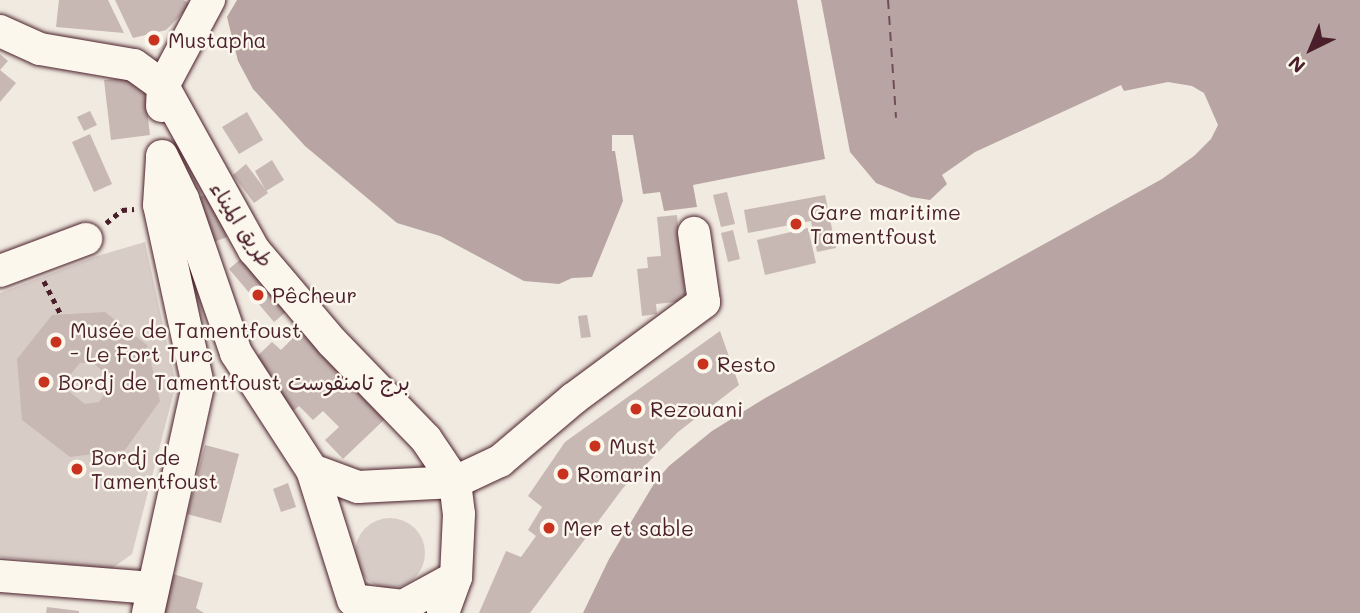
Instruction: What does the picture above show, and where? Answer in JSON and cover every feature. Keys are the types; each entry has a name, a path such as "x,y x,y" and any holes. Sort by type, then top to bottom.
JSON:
{"street":[{"path":"0,31 40,49 134,65 163,86 209,0"},
{"name":"طريق الميناء","path":"163,86 162,156 171,202 236,353 312,470 353,600 403,606 456,577"},
{"name":"طريق الميناء","path":"163,86 254,250 332,342 426,439 455,482"},
{"path":"0,576 150,600 198,385 171,202"},
{"path":"312,470 358,487 455,482 500,461 573,399 704,302 694,233"},
{"path":"0,271 86,239"},
{"path":"443,613 456,577 459,514 455,482"}],"path":[{"path":"86,239 122,210 171,202"},
{"path":"33,259 61,314"}],"shaded area":[{"path":"237,0 797,0 825,159 693,185 697,207 664,211 660,192 643,194 633,135 612,135 612,151 615,151 623,201 592,277 572,278 559,284 524,281 440,236 397,223 305,146 253,89 238,61 227,17"},
{"path":"821,0 1360,0 1360,613 583,613 609,559 655,482 669,466 712,431 767,397 1162,179 1194,156 1211,139 1218,125 1204,93 1192,86 1168,82 1124,91 1121,85 975,152 942,175 947,184 930,200 911,197 876,183 850,152"},
{"name":"Bordj de Tamentfoust","path":"145,242 176,384 132,554 111,569 0,557 0,293 94,257"},
{"path":"397,518 410,524 419,533 423,539 423,567 415,578 404,586 383,588 365,578 357,567 355,546 365,528 376,520"}],"building":[{"path":"59,0 108,0 124,33 56,27"},
{"path":"115,0 184,0 191,5 166,30 133,38"},
{"path":"0,54 8,61 0,70"},
{"path":"0,70 16,83 0,102"},
{"path":"143,76 150,135 111,140 104,80"},
{"path":"90,111 97,125 84,131 77,117"},
{"path":"247,112 263,140 239,154 222,127"},
{"path":"90,134 112,184 94,192 72,142"},
{"path":"272,160 284,180 266,191 255,171"},
{"path":"246,164 268,193 254,203 233,175"},
{"path":"727,192 735,224 721,227 713,195"},
{"path":"210,193 227,237 211,243 194,199"},
{"path":"825,195 836,248 817,252 811,221 748,233 744,210"},
{"path":"677,215 686,301 656,304 657,314 642,316 637,269 648,268 647,257 661,256 657,217"},
{"path":"808,228 816,263 765,275 757,240"},
{"path":"733,230 740,259 728,262 721,233"},
{"path":"242,258 287,311 274,322 229,269"},
{"name":"Bordj de Tamentfoust برج تامنفوست","path":"105,312 147,345 160,401 125,450 70,457 22,420 17,359 52,315","holes":["80,363 93,363 106,374 109,388 99,402 85,404 70,392 69,376"]},
{"path":"587,315 591,337 581,338 578,316"},
{"path":"302,329 387,417 343,459 325,440 339,427 323,411 313,420 299,406 292,412 249,364 272,342 281,350"},
{"path":"720,331 739,385 678,432 623,488 530,613 479,613 506,551 521,557 536,536 528,530 542,507 528,496 565,442"},
{"path":"205,445 239,454 221,523 187,514"},
{"path":"288,483 296,507 281,512 273,489"},
{"path":"173,574 203,583 196,608 204,613 162,613"},
{"path":"47,607 79,611 79,613 46,613"}],"ferry route":[{"path":"888,0 896,118"}],"place":[{"name":"Mustapha","path":"154,40"},
{"name":"Gare maritime Tamentfoust","path":"796,224"},
{"name":"Pêcheur","path":"258,295"},
{"name":"Musée de Tamentfoust - Le Fort Turc","path":"56,342"},
{"name":"Resto","path":"703,364"},
{"name":"Bordj de Tamentfoust برج تامنفوست","path":"44,382"},
{"name":"Rezouani","path":"636,409"},
{"name":"Must","path":"595,446"},
{"name":"Bordj de Tamentfoust","path":"77,469"},
{"name":"Romarin","path":"563,474"},
{"name":"Mer et sable","path":"549,528"}]}
